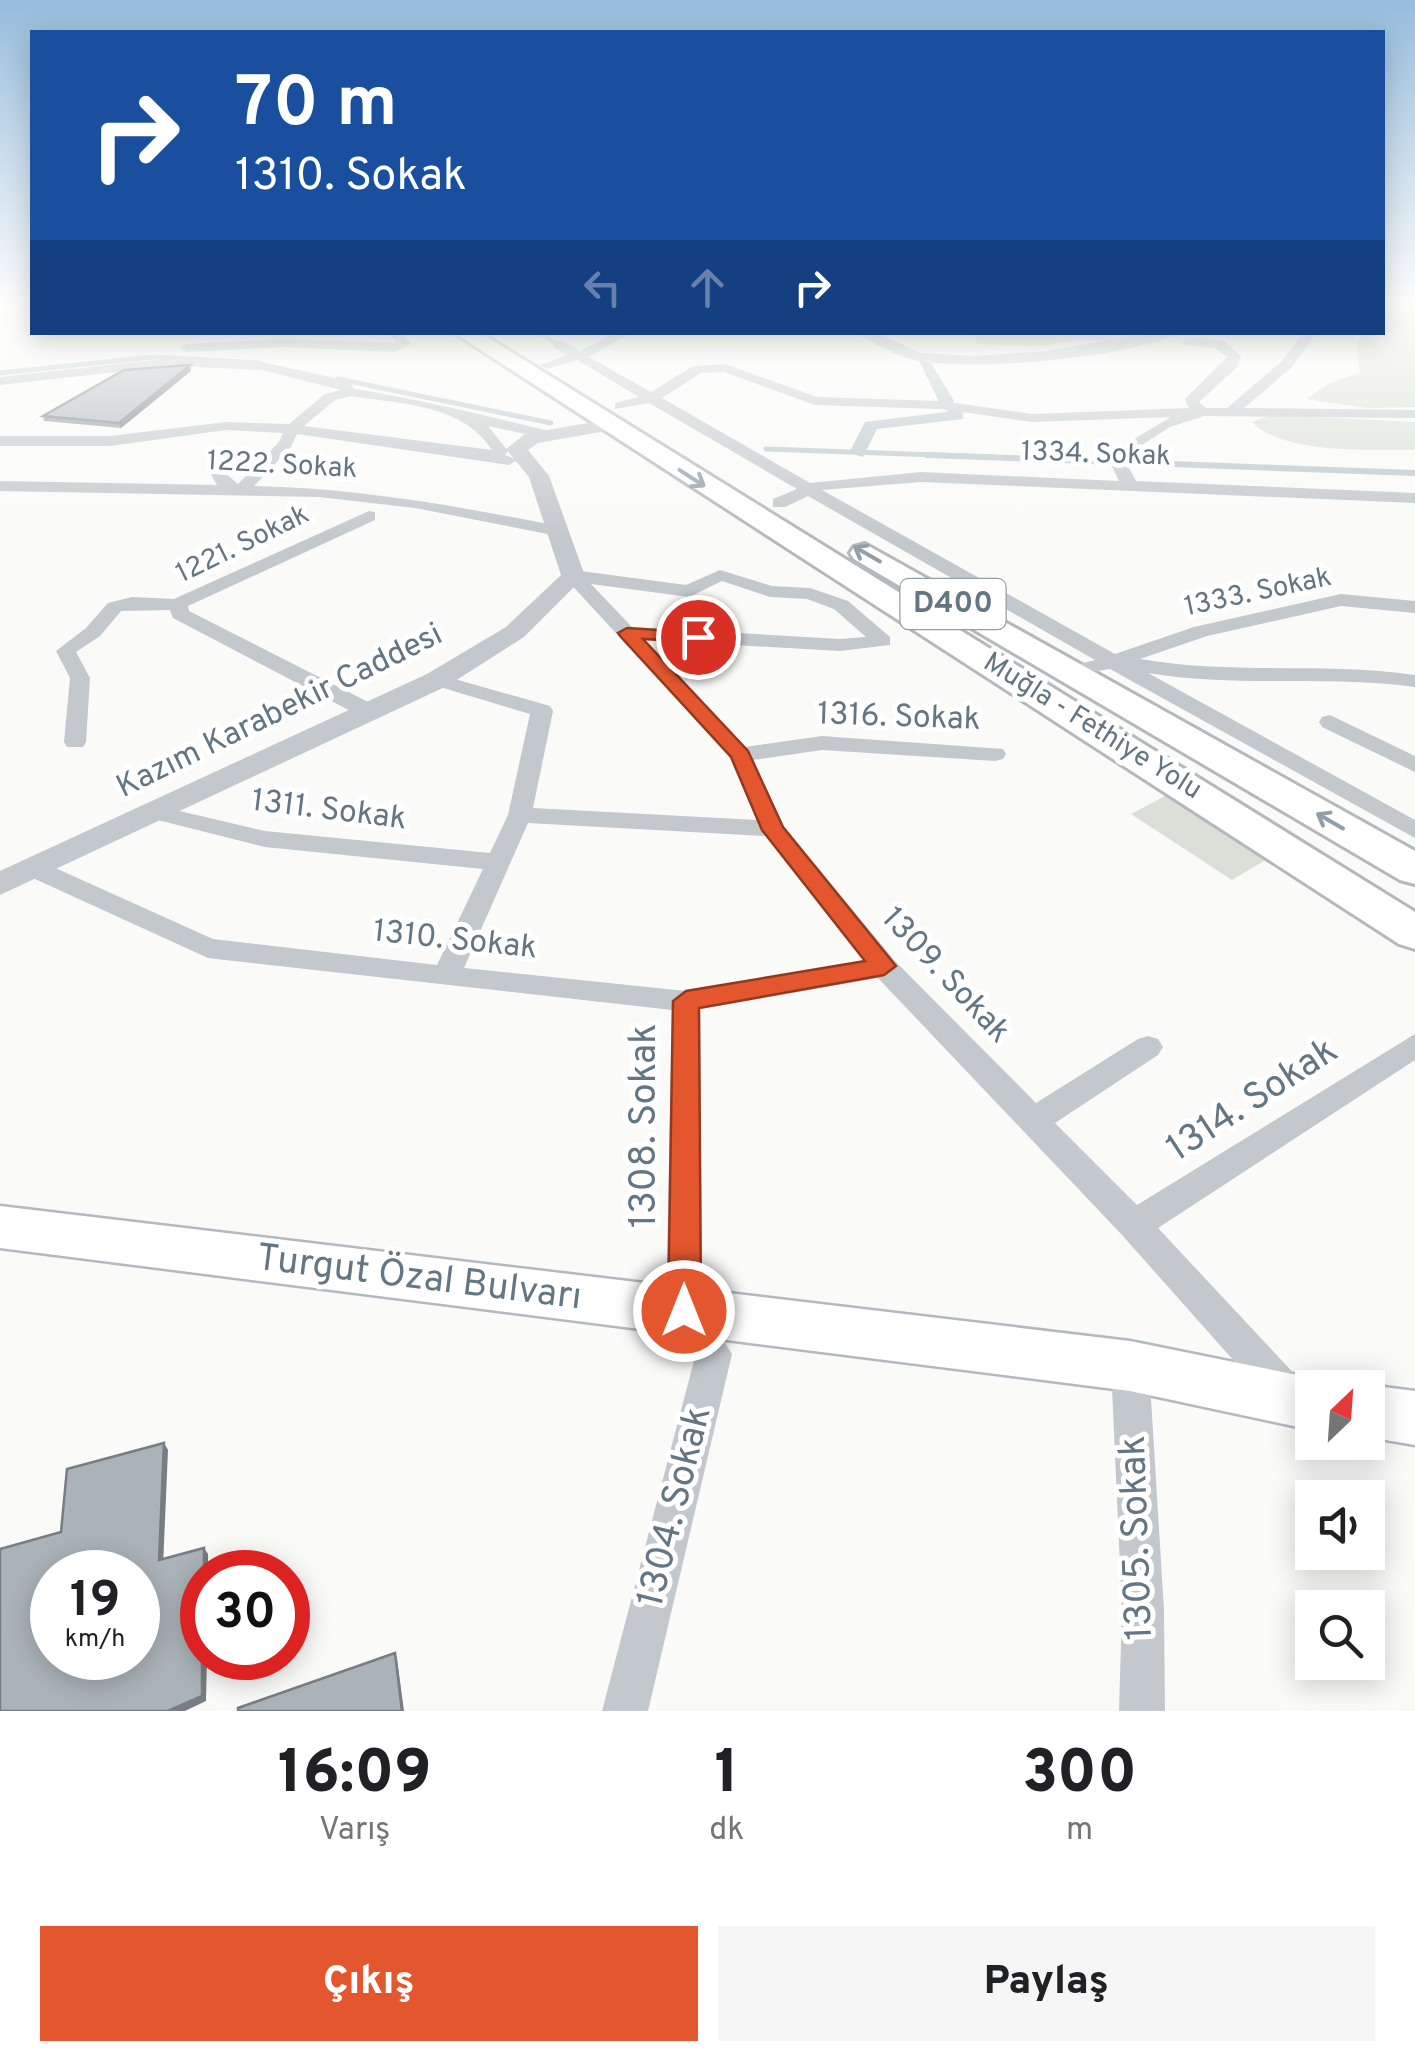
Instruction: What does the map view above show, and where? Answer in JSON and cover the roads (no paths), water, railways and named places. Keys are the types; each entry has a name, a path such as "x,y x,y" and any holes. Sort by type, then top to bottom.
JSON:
{"highway":[{"name":"Muğla - Fethiye Yolu","path":"570,383 794,496 1071,672 1415,870"},
{"name":"Muğla - Fethiye Yolu","path":"592,383 1415,933"}],"main road":[{"name":"Turgut Özal Bulvarı","path":"0,1227 1130,1366 1295,1401"},
{"path":"1385,1414 1415,1418"}],"street":[{"path":"337,383 351,392"},
{"path":"603,383 628,410"},
{"path":"627,633 840,645 884,640 842,606 810,594 770,591 720,575 690,591 572,576 539,476 523,462 516,449 522,442 628,410 674,383"},
{"path":"765,383 815,401 941,406 1032,418 1233,410 1415,414"},
{"path":"1203,412 1190,402 1211,383"},
{"path":"1233,410 1265,383"},
{"path":"239,452 218,473 222,481 240,491 286,444 292,430 330,398 351,392 548,435"},
{"path":"1122,471 1165,424 1203,412"},
{"path":"464,415 496,440 500,450 493,458"},
{"path":"0,441 110,440 226,426 292,430 523,462"},
{"path":"266,490 295,454"},
{"name":"1334. Sokak","path":"794,496 822,484 921,476 1122,471 1415,498"},
{"name":"1222. Sokak","path":"0,486 266,490 415,503 558,531"},
{"path":"794,496 1116,661 1415,830"},
{"name":"1221. Sokak","path":"369,516 178,604 180,614 370,712"},
{"name":"1309. Sokak","path":"572,576 740,755 773,830 884,966 1295,1394"},
{"name":"Kazım Karabekir Caddesi","path":"0,884 437,680 514,632 572,576"},
{"name":"1333. Sokak","path":"1071,672 1116,661 1201,630 1341,600 1415,608"},
{"path":"75,742 80,678 66,651 71,644 88,636 112,608 134,601 157,608 178,604"},
{"path":"1116,661 1174,671 1251,676 1356,673 1415,682"},
{"path":"437,680 542,711 520,815 446,976"},
{"path":"1330,722 1415,766"},
{"name":"1316. Sokak","path":"740,755 822,744 995,754"},
{"name":"1311. Sokak","path":"154,812 265,839 498,862"},
{"path":"520,815 773,830"},
{"name":"1310. Sokak","path":"34,868 208,948 446,976 686,1001 884,966"},
{"name":"1308. Sokak","path":"684,1311 686,1001"},
{"name":"1314. Sokak","path":"1134,1225 1415,1044"},
{"path":"1033,1121 1148,1047"},
{"name":"1304. Sokak","path":"625,1711 714,1354 684,1311"},
{"name":"1305. Sokak","path":"1130,1366 1143,1610 1142,1711"}],"waterway":[{"path":"357,383 551,423"},
{"path":"936,383 946,401"},
{"path":"857,453 871,425 957,416 953,411"},
{"path":"766,449 994,457"},
{"path":"927,455 1415,473"}]}
